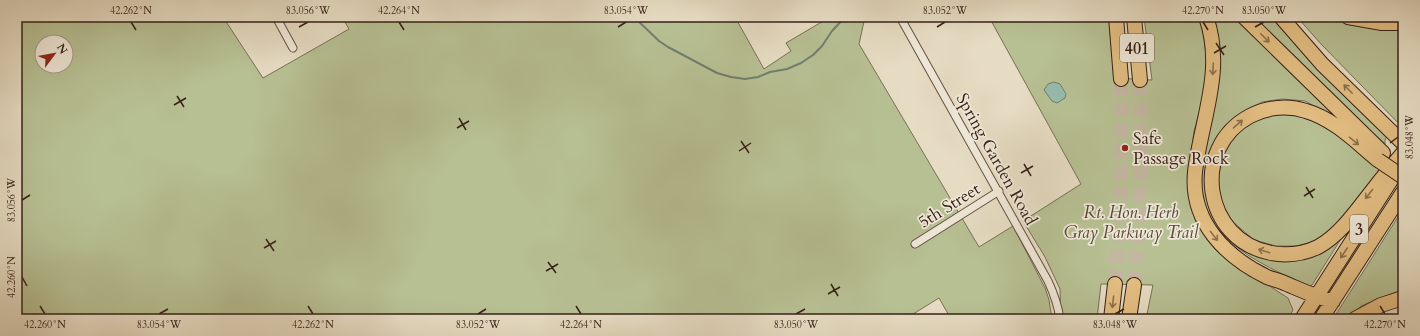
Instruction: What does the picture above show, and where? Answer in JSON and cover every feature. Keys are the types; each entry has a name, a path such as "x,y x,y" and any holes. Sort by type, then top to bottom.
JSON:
{"highway":[{"name":"401","path":"1116,17 1122,79"},
{"name":"401","path":"1134,17 1140,80"},
{"path":"1206,17 1212,40 1214,56 1211,90 1195,173 1195,187 1198,206 1210,232 1222,246 1244,263 1292,293 1297,298 1301,308 1301,319"},
{"path":"1244,17 1380,157"},
{"path":"1281,17 1322,64 1400,139"},
{"path":"1348,17 1382,23 1403,23"},
{"path":"1403,153 1342,228 1318,247 1300,253 1285,255 1258,249 1244,241 1229,228 1216,205 1213,196 1211,176 1213,165 1221,144 1228,134 1242,120 1264,110 1284,107 1306,111 1331,123 1380,157 1403,176"},
{"name":"3","path":"1301,319 1403,161"},
{"name":"3","path":"1321,319 1403,192"},
{"path":"1269,278 1280,281 1316,297 1332,301"},
{"path":"1111,319 1115,284"},
{"path":"1129,319 1134,285"},
{"path":"1355,319 1381,305 1403,298"}],"street":[{"path":"276,17 293,48"},
{"name":"Spring Garden Road","path":"900,17 999,191 1048,281 1054,294 1060,319"},
{"name":"5th Street","path":"915,244 999,191"}],"green space":[{"path":"17,17 223,17 263,78 349,29 342,17 735,17 764,69 791,51 786,43 830,17 865,17 859,44 979,247 1013,226 1045,288 1049,300 1052,319 951,319 939,298 905,319 17,319"},
{"name":"Rt. Hon. Herb Gray Parkway Trail","path":"989,17 1109,17 1114,78 1152,80 1144,17 1199,17 1203,28 1207,66 1203,99 1194,131 1188,180 1193,208 1239,266 1288,298 1293,310 1288,319 1146,319 1153,285 1101,284 1097,319 1061,319 1060,289 1045,257 1023,221 1081,184"},
{"path":"1210,17 1235,17 1330,110 1328,114 1305,101 1282,99 1262,102 1246,110 1220,133 1208,161 1205,181 1210,202 1268,257 1346,231 1312,285 1308,287 1262,263 1233,244 1221,233 1211,219 1203,203 1199,179"},
{"path":"1253,17 1275,17 1387,136 1385,144 1340,104"},
{"path":"1297,17 1337,17 1347,20 1403,25 1403,128 1321,44"},
{"path":"1289,111 1313,117 1339,134 1381,168 1340,222 1319,240 1297,246 1276,246 1254,240 1233,222 1222,204 1217,179 1227,142 1244,124 1268,113"},
{"path":"1403,209 1403,289 1361,306 1347,319 1333,319"}],"shaded area":[{"path":"1054,82 1060,84 1066,94 1065,98 1057,103 1052,101 1044,90 1048,84"}],"waterway":[{"path":"634,17 659,41 668,47 717,73 745,79 787,69 801,63 813,55 822,46 832,31 845,17"}],"tunnel":[{"path":"1115,284 1121,182 1121,79"},
{"path":"1134,285 1140,182 1140,80"}],"place":[{"name":"Safe Passage Rock","path":"1125,148"}]}
